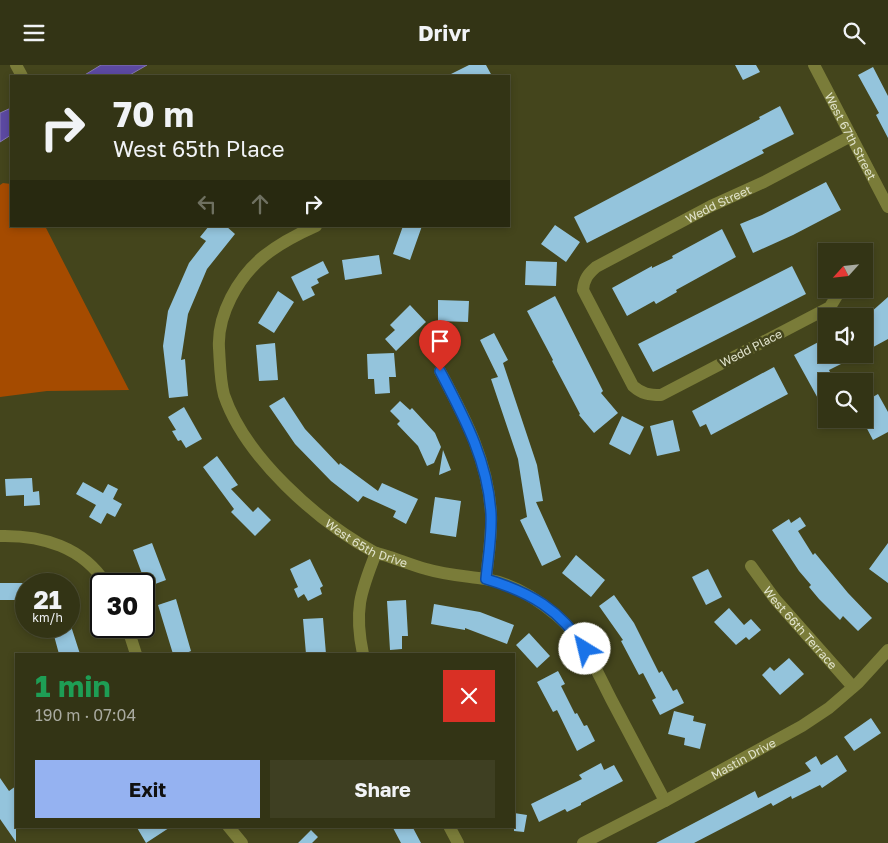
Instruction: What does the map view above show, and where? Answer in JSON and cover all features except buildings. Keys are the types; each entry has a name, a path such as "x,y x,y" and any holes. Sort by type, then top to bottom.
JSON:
{"street":[{"name":"West 67th Street","path":"814,65 888,207"},
{"name":"Wedd Street","path":"652,395 641,393 633,387 584,290 584,281 588,274 604,262 851,136"},
{"name":"West 65th Drive","path":"314,227 275,248 252,267 234,292 226,310 218,341 220,372 224,394 241,429 282,482 309,507 337,529 376,553 427,569 462,577 486,579 524,592 564,621 579,639 665,801"},
{"name":"Wedd Place","path":"652,395 660,395 830,307 836,298"},
{"path":"440,371 469,427 480,456 487,483 491,515 486,579"},
{"path":"0,536 22,535 60,545 78,554 98,573"},
{"path":"363,653 358,633 358,610 362,589 376,553"},
{"name":"West 66th Terrace","path":"751,566 775,599 853,687"},
{"path":"131,638 136,653"},
{"name":"Mastin Drive","path":"583,843 665,801 802,726 829,708 853,687 888,650"},
{"path":"230,828 242,843"},
{"path":"450,828 458,843"}],"shaded area":[{"path":"101,65 147,65 130,75 85,75"},
{"path":"10,108 10,136 0,142 0,113"},
{"path":"3,183 10,184 10,227 46,227 129,390 47,391 0,397 0,185"}],"route":[{"path":"440,371 469,427 480,456 487,483 491,515 486,579 524,592 536,599 564,621 585,649"}]}
